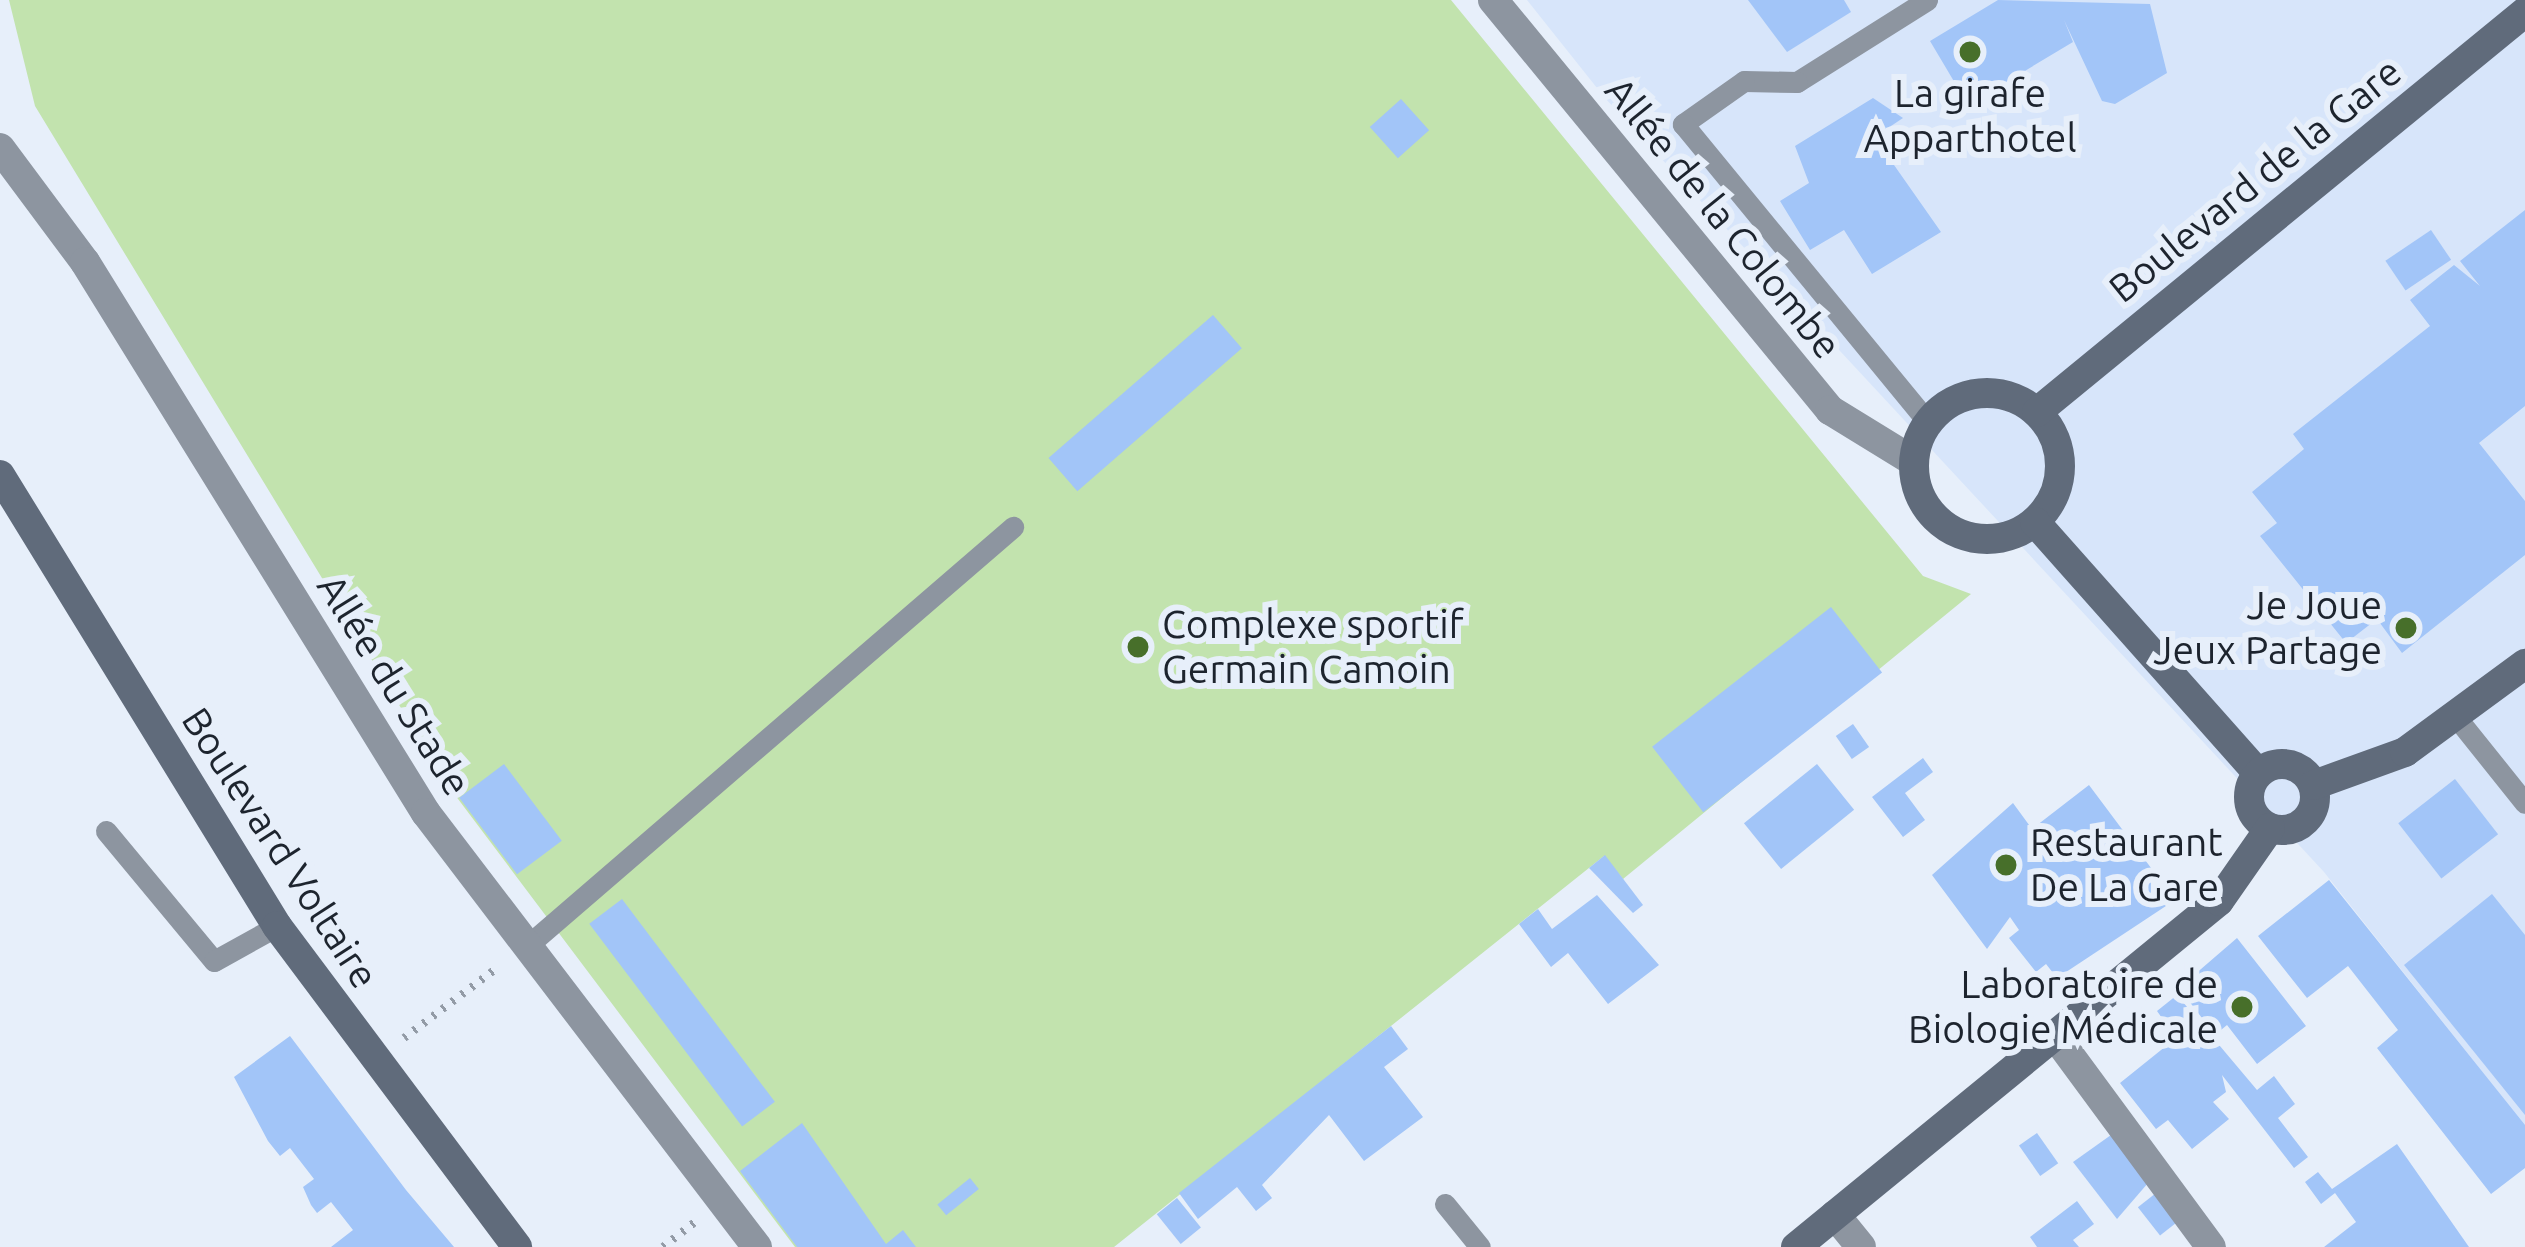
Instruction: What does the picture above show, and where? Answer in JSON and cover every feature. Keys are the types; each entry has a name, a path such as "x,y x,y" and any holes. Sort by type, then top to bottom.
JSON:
{"main road":[{"name":"Boulevard de la Gare","path":"2036,412 2525,12"},
{"path":"1968,394 2036,412 2060,480 2036,522 1990,540 1955,532 1927,508 1913,461 1928,422 1968,394"},
{"name":"Boulevard Voltaire","path":"0,476 277,926 517,1247"},
{"path":"2036,522 2258,772"},
{"path":"2314,785 2405,752 2525,664"},
{"path":"2258,772 2289,764 2314,785"},
{"path":"2258,772 2249,803 2270,828"},
{"path":"1796,1247 2059,1041 2219,901 2270,828 2300,825 2314,785"}],"street":[{"name":"Allée de la Colombe","path":"1493,0 1830,410 1913,461"},
{"name":"Allée du Stade","path":"0,148 86,262 426,813 757,1247"},
{"path":"2059,1041 2210,1247"},
{"path":"1835,1215 1861,1247"}],"lane":[{"path":"1927,0 1797,82 1744,81 1683,124 1928,422"},
{"path":"527,946 1013,527"},
{"path":"2456,717 2525,803"},
{"path":"106,831 214,961 277,926"},
{"path":"1445,1204 1480,1247"}],"path":[{"path":"404,1037 497,968"}],"shaded area":[{"path":"1527,0 2525,0 2525,1126 2324,872 1605,98"}],"green space":[{"name":"Complexe sportif Germain Camoin","path":"9,0 1451,0 1923,576 1971,594 1623,879 1604,856 1114,1247 795,1247 449,787 35,106"}],"building":[{"path":"1748,0 1844,0 1851,12 1787,52"},
{"path":"1998,0 2150,4 2167,73 2115,104 2102,101 2064,20 2073,42 1968,105 1930,41"},
{"path":"1873,98 1903,118 1891,126 1904,145 1887,155 1941,232 1872,274 1844,230 1810,250 1780,201 1809,183 1795,146"},
{"path":"1401,99 1429,130 1398,158 1370,127"},
{"path":"2525,210 2525,406 2479,443 2525,501 2525,555 2402,653 2377,619 2346,643 2260,536 2277,523 2252,492 2304,449 2293,434 2430,326 2410,300 2454,265 2480,286 2460,261"},
{"path":"2431,230 2451,260 2406,291 2385,261"},
{"path":"1213,315 1242,348 1077,491 1048,458"},
{"path":"1831,607 1882,672 1703,812 1652,747"},
{"path":"1853,724 1869,747 1852,759 1836,736"},
{"path":"1923,758 1933,772 1905,793 1925,820 1903,837 1872,797"},
{"path":"504,764 562,841 517,874 459,798"},
{"path":"1817,764 1854,810 1781,869 1744,823"},
{"path":"2455,779 2498,834 2441,878 2398,823"},
{"path":"2089,785 2175,900 2057,978 2046,964 2036,972 2009,938 2019,930 2010,917 1987,949 1932,875 2013,803 2032,829"},
{"path":"1605,855 1643,905 1633,913 1589,868"},
{"path":"2329,880 2525,1125 2525,1168 2491,1194 2377,1048 2398,1030 2348,966 2307,998 2258,936"},
{"path":"2492,894 2525,935 2525,1115 2404,965"},
{"path":"1597,895 1659,965 1608,1004 1568,953 1551,967 1519,924 1538,909 1552,929"},
{"path":"622,899 775,1102 742,1127 589,924"},
{"name":"Laboratoire de Biologie Médicale","path":"2237,938 2306,1026 2257,1064 2227,1025 2215,1035 2179,988"},
{"path":"2177,995 2257,1090 2274,1076 2295,1104 2278,1118 2308,1157 2294,1168 2222,1075 2226,1092 2213,1102 2229,1119 2192,1149 2168,1120 2156,1129 2120,1083 2176,1038 2157,1011"},
{"path":"1391,1026 1408,1049 1384,1067 1423,1117 1364,1161 1329,1115 1262,1185 1272,1198 1256,1211 1237,1187 1198,1219 1179,1193"},
{"path":"290,1036 454,1247 331,1247 353,1230 331,1202 317,1213 303,1187 314,1179 290,1148 280,1156 268,1141 234,1077"},
{"path":"802,1123 886,1244 903,1230 916,1247 797,1247 740,1171"},
{"path":"2037,1133 2058,1163 2040,1176 2019,1146"},
{"path":"2111,1135 2148,1183 2117,1219 2073,1162"},
{"path":"2397,1144 2469,1247 2324,1247 2356,1222 2335,1193 2321,1204 2305,1182 2318,1172 2332,1189"},
{"path":"970,1178 979,1189 946,1215 937,1204"},
{"path":"2156,1193 2178,1221 2160,1236 2138,1207"},
{"path":"1177,1198 1201,1228 1181,1244 1157,1214"},
{"path":"2077,1201 2094,1224 2073,1240 2079,1247 2037,1247 2030,1237"}],"place":[{"name":"La girafe Apparthotel","path":"1970,52"},
{"name":"Je Joue Jeux Partage","path":"2406,628"},
{"name":"Complexe sportif Germain Camoin","path":"1138,647"},
{"name":"Restaurant De La Gare","path":"2006,865"},
{"name":"Laboratoire de Biologie Médicale","path":"2242,1007"}]}
